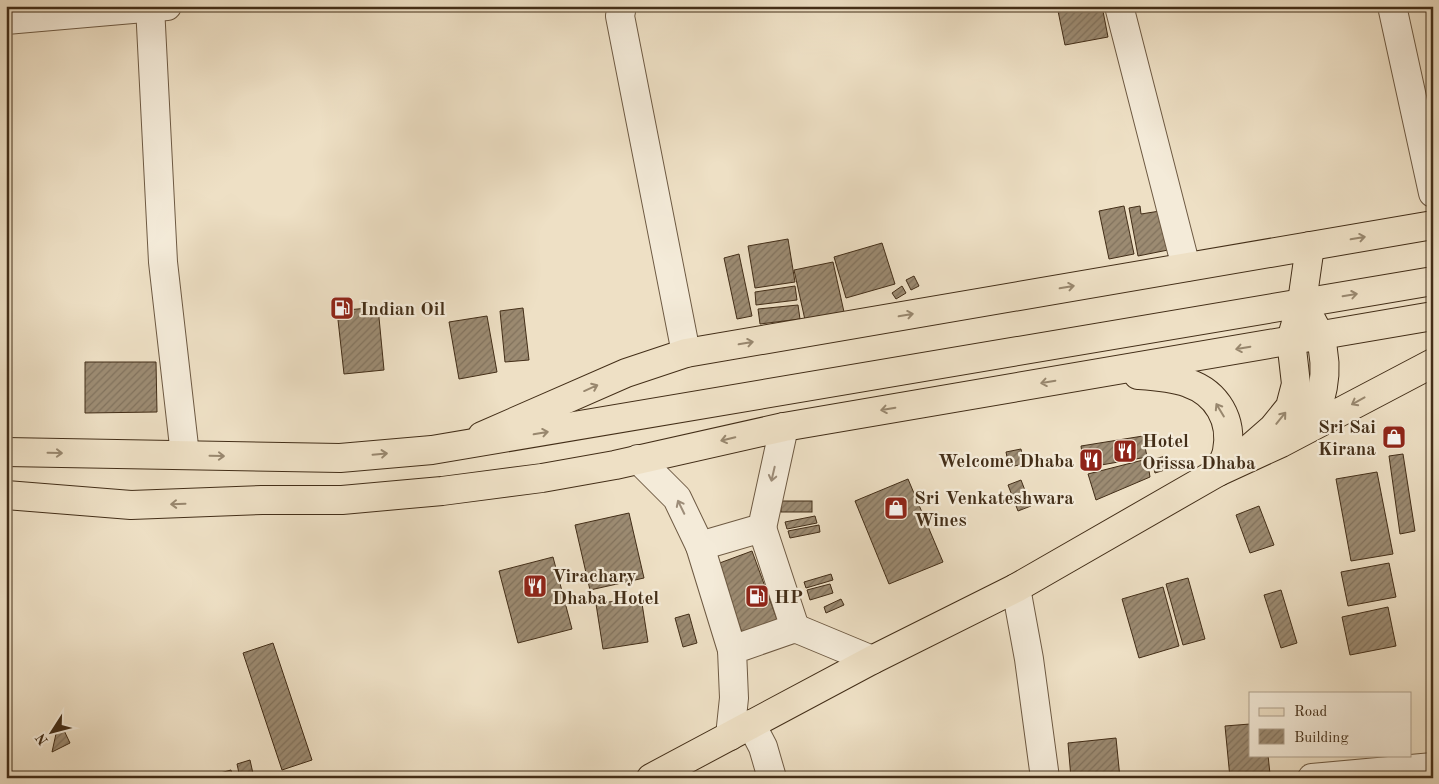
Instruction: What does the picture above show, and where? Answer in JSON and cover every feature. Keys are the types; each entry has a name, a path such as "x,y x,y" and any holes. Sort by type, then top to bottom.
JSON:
{"main road":[{"path":"432,450 487,435 626,373 686,353 1433,225"},
{"path":"1218,472 1252,448 1273,428 1290,407 1296,384 1291,340 1302,302 1310,246"},
{"path":"6,452 340,458 432,450 1302,302 1433,282"},
{"path":"1281,443 1305,425 1319,403 1324,378 1324,357 1320,336 1302,302"},
{"path":"6,496 131,505 262,500 342,500 442,491 542,478 784,427 1433,316"},
{"path":"651,778 872,660 1016,588 1218,472 1281,443 1433,363"},
{"path":"1383,388 1433,371"},
{"path":"1080,376 1132,374 1162,377 1188,383 1209,395 1222,410 1229,432 1227,453 1218,472"}],"street":[{"path":"622,6 620,16 686,353"},
{"path":"1119,6 1186,267"},
{"path":"1392,6 1433,192"},
{"path":"6,20 156,7 163,262 185,455"},
{"path":"784,427 762,528 794,628"},
{"path":"638,459 677,498 700,546 732,650 734,698 741,730 763,747 772,778"},
{"path":"700,546 762,528"},
{"path":"1016,588 1029,659 1045,778"},
{"path":"732,650 794,628 872,660"},
{"path":"1312,778 1433,767"}],"building":[{"path":"1057,6 1102,6 1108,37 1065,45"},
{"path":"1124,206 1134,254 1109,259 1099,211"},
{"path":"1140,206 1141,214 1160,211 1168,250 1138,256 1129,208"},
{"path":"788,239 795,282 755,288 748,246"},
{"path":"882,243 895,284 846,298 834,257"},
{"path":"739,254 752,316 737,319 724,258"},
{"path":"833,262 844,312 805,320 794,270"},
{"path":"914,276 919,286 911,290 906,280"},
{"path":"795,286 797,300 756,305 755,292"},
{"path":"902,286 906,293 896,299 892,293"},
{"path":"798,305 800,319 760,324 758,309"},
{"path":"378,307 384,370 344,374 337,311"},
{"path":"523,308 529,360 505,362 500,311"},
{"path":"487,316 497,372 459,379 449,322"},
{"path":"85,362 156,362 157,412 85,413"},
{"path":"1143,436 1147,457 1084,468 1081,446"},
{"path":"1021,449 1024,464 1009,467 1006,452"},
{"path":"1403,454 1415,531 1400,534 1389,456"},
{"path":"1165,456 1168,469 1155,473 1152,460"},
{"path":"1147,459 1150,477 1096,500 1088,474"},
{"path":"1377,472 1393,554 1351,561 1336,479"},
{"path":"908,479 943,562 889,584 855,501"},
{"path":"1021,480 1031,506 1018,511 1008,485"},
{"path":"781,501 812,501 812,512 781,512"},
{"path":"1259,506 1274,545 1250,553 1236,515"},
{"path":"629,513 644,578 590,590 575,525"},
{"path":"815,516 817,523 787,529 785,522"},
{"path":"819,525 820,532 790,538 788,531"},
{"path":"752,551 779,625 744,638 717,564"},
{"path":"553,557 572,629 518,643 499,571"},
{"path":"1389,563 1396,597 1348,606 1341,572"},
{"path":"831,574 833,580 806,588 804,582"},
{"path":"1188,578 1205,639 1183,645 1166,584"},
{"path":"830,584 833,593 810,600 807,590"},
{"path":"1163,587 1179,646 1139,658 1122,599"},
{"path":"1281,590 1297,643 1281,648 1264,595"},
{"path":"641,597 648,642 603,649 596,604"},
{"path":"841,599 844,605 826,613 824,607"},
{"path":"1388,607 1396,646 1350,655 1342,617"},
{"path":"689,614 697,643 683,647 675,618"},
{"path":"273,643 312,760 282,770 243,653"},
{"path":"59,720 70,743 52,752"},
{"path":"1249,724 1249,756 1268,756 1270,774 1230,778 1225,726"},
{"path":"1116,738 1120,778 1071,778 1068,743"},
{"path":"250,760 254,778 240,778 237,764"},
{"path":"231,770 233,778 210,778 209,776"}],"place":[{"name":"Indian Oil","path":"342,308"},
{"name":"Sri Sai Kirana","path":"1394,437"},
{"name":"Hotel Orissa Dhaba","path":"1125,451"},
{"name":"Welcome Dhaba","path":"1091,460"},
{"name":"Sri Venkateshwara Wines","path":"896,508"},
{"name":"Virachary Dhaba Hotel","path":"535,586"},
{"name":"HP","path":"757,596"}]}
